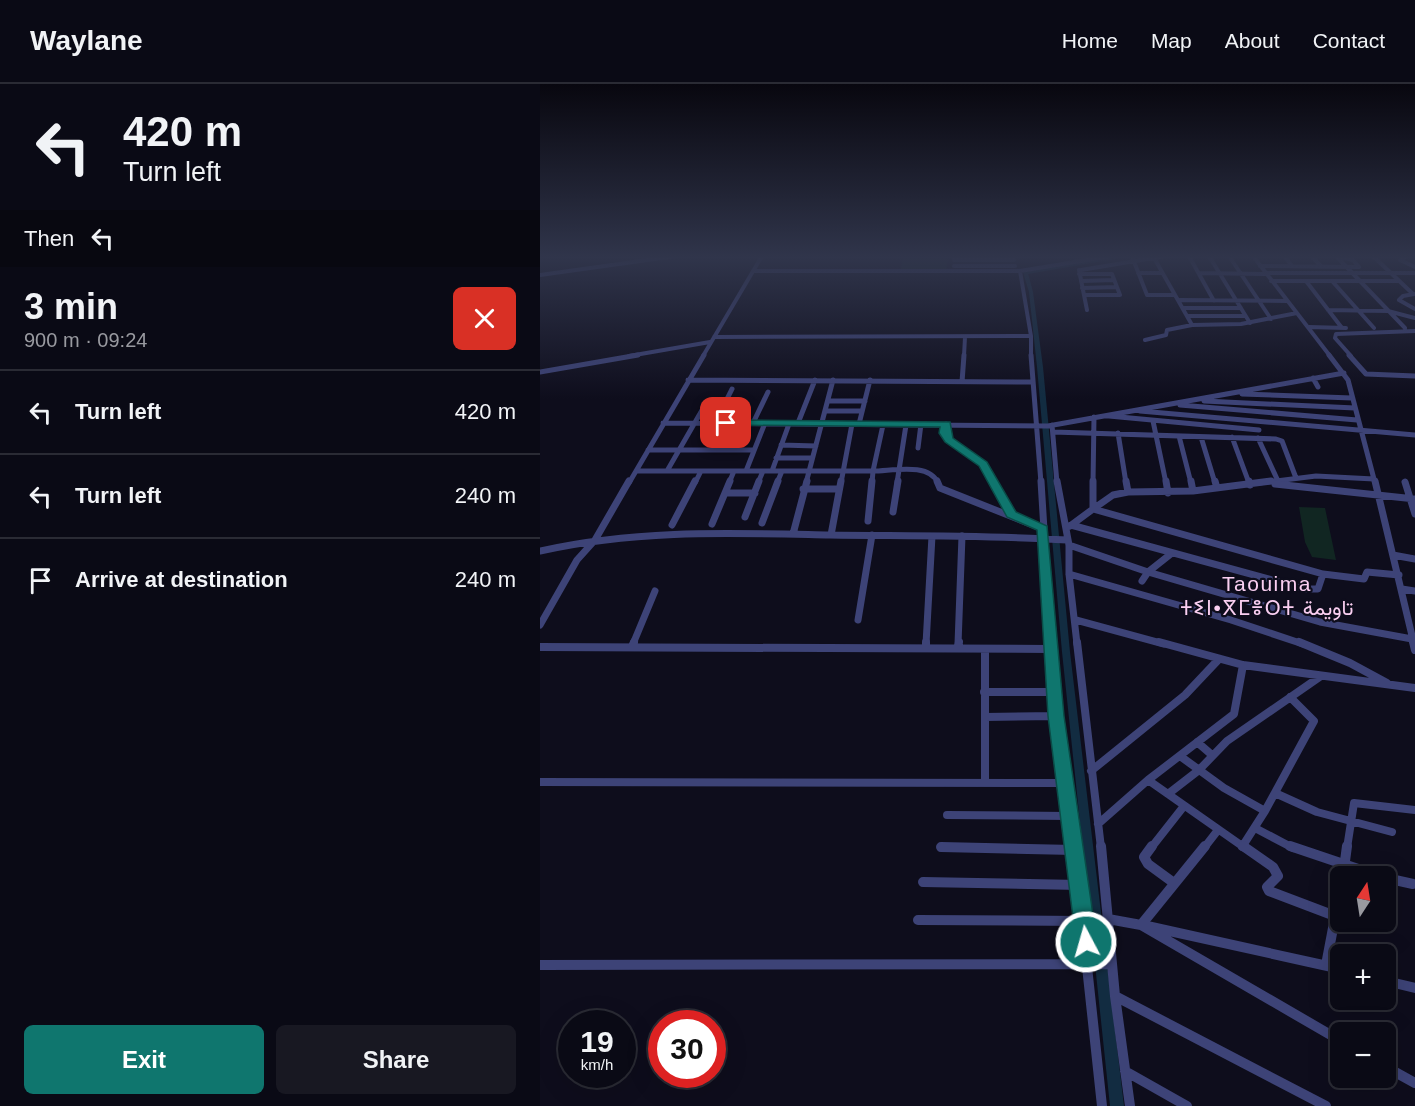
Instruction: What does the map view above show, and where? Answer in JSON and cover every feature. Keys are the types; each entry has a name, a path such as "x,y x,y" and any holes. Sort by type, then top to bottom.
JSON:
{"street":[{"path":"540,625 577,560 595,540 733,304"},
{"path":"1025,304 1031,336 1032,382 1040,442 1043,529 1047,539 1050,649 1056,716 1080,885 1102,1106"},
{"path":"1086,304 1087,310"},
{"path":"1181,304 1192,325"},
{"path":"1238,304 1250,323"},
{"path":"1260,304 1271,319"},
{"path":"1289,304 1348,380 1413,629 1412,639 1415,651"},
{"path":"1323,304 1342,328"},
{"path":"1352,304 1374,328"},
{"path":"1381,304 1405,328"},
{"path":"1404,304 1415,309"},
{"path":"1395,312 1409,307"},
{"path":"1183,308 1241,308"},
{"path":"1328,310 1388,311 1415,318"},
{"path":"1145,340 1166,335 1167,330 1192,325 1250,323 1297,313"},
{"path":"1188,316 1245,316"},
{"path":"1309,327 1415,329"},
{"path":"1415,329 1344,332 1336,334 1335,338 1366,374 1415,376"},
{"path":"540,372 712,339 1031,336"},
{"path":"962,382 965,337"},
{"path":"1051,428 1097,416 1344,373"},
{"path":"1313,378 1318,387"},
{"path":"688,380 1032,382"},
{"path":"798,423 815,380"},
{"path":"793,534 833,380"},
{"path":"831,535 842,470 870,380"},
{"path":"716,423 732,389"},
{"path":"753,423 768,392"},
{"path":"1227,394 1352,398"},
{"path":"1299,396 1307,425"},
{"path":"828,400 865,401"},
{"path":"1190,400 1355,408"},
{"path":"1262,403 1265,412"},
{"path":"1169,404 1357,420"},
{"path":"667,471 705,405"},
{"path":"1129,410 1415,435"},
{"path":"1241,410 1248,438"},
{"path":"825,411 862,411"},
{"path":"1184,415 1186,424"},
{"path":"1097,416 1259,430"},
{"path":"1093,508 1093,432 1097,416"},
{"path":"1153,421 1168,493"},
{"path":"663,423 1037,426 1093,432 1258,438 1281,440 1296,478"},
{"path":"712,450 726,423"},
{"path":"746,471 765,423"},
{"path":"772,471 789,423"},
{"path":"868,520 873,471 883,424"},
{"path":"918,448 921,424"},
{"path":"946,424 945,433 948,440 983,464 1011,514"},
{"path":"893,512 906,425"},
{"path":"1051,428 1056,477 1069,527 1065,542 1076,620 1115,996 1130,1106"},
{"path":"1118,433 1128,492"},
{"path":"1179,436 1193,490"},
{"path":"1201,437 1217,488"},
{"path":"1232,437 1250,485"},
{"path":"1258,438 1278,481"},
{"path":"781,445 816,446"},
{"path":"648,450 754,450"},
{"path":"776,458 812,458"},
{"path":"636,471 900,470 929,473 940,488 1011,514 1043,529"},
{"path":"672,525 701,471"},
{"path":"712,524 734,471"},
{"path":"746,517 763,471"},
{"path":"762,523 782,471"},
{"path":"1069,527 1113,495 1128,492 1168,493 1296,478 1334,476 1374,479"},
{"path":"1405,482 1415,514"},
{"path":"1263,483 1412,499"},
{"path":"803,489 838,489"},
{"path":"725,493 755,493"},
{"path":"1093,508 1323,574 1356,580 1364,579 1367,572 1399,575"},
{"path":"1069,527 1310,590 1320,586 1323,574"},
{"path":"540,551 621,535 793,534 1047,539 1065,542 1148,572 1320,622 1412,639"},
{"path":"858,620 872,535"},
{"path":"926,647 932,536"},
{"path":"958,648 961,616 962,536"},
{"path":"1142,581 1148,572 1172,553"},
{"path":"1393,555 1415,559"},
{"path":"1069,574 1271,633 1349,662 1390,684"},
{"path":"1402,589 1415,591"},
{"path":"632,647 655,591"},
{"path":"1076,620 1243,665 1415,688"},
{"path":"540,648 1050,649"},
{"path":"985,649 985,782"},
{"path":"1091,771 1185,695 1219,659"},
{"path":"1098,824 1148,780 1233,714 1237,706 1243,665"},
{"path":"1168,794 1199,770 1212,755 1321,676"},
{"path":"984,692 1055,692"},
{"path":"1242,847 1265,812 1314,721 1290,697"},
{"path":"985,717 1056,716"},
{"path":"1197,742 1212,755"},
{"path":"1180,756 1265,812"},
{"path":"1148,780 1277,871 1278,876 1269,884 1268,890 1330,914"},
{"path":"540,782 1064,783"},
{"path":"1275,794 1317,812 1392,832"},
{"path":"1344,866 1352,805 1356,801 1415,810"},
{"path":"1174,884 1148,864 1144,857 1184,806"},
{"path":"947,814 1070,816"},
{"path":"1255,828 1332,866"},
{"path":"1141,925 1218,830"},
{"path":"941,847 1074,850"},
{"path":"1396,880 1413,884"},
{"path":"923,882 1080,885"},
{"path":"1108,919 1330,966"},
{"path":"918,920 1084,921"},
{"path":"1141,925 1330,1035"},
{"path":"1326,965 1332,932"},
{"path":"540,965 1112,964"},
{"path":"1396,983 1415,988"},
{"path":"1115,996 1326,1106"},
{"path":"1125,1071 1187,1106"},
{"path":"1396,1073 1415,1083"}],"green space":[{"path":"1299,507 1325,508 1336,560 1312,557 1305,542"}],"waterway":[{"path":"1032,304 1066,652 1117,1106"}],"district":[{"name":"Taouima ⵜⵉⵏ•ⴳⵎⴻⵔⵜ تاويمة","path":"1267,595"}],"route":[{"path":"726,423 946,424 945,433 948,440 983,464 1011,514 1043,529 1056,716 1086,942"}]}
